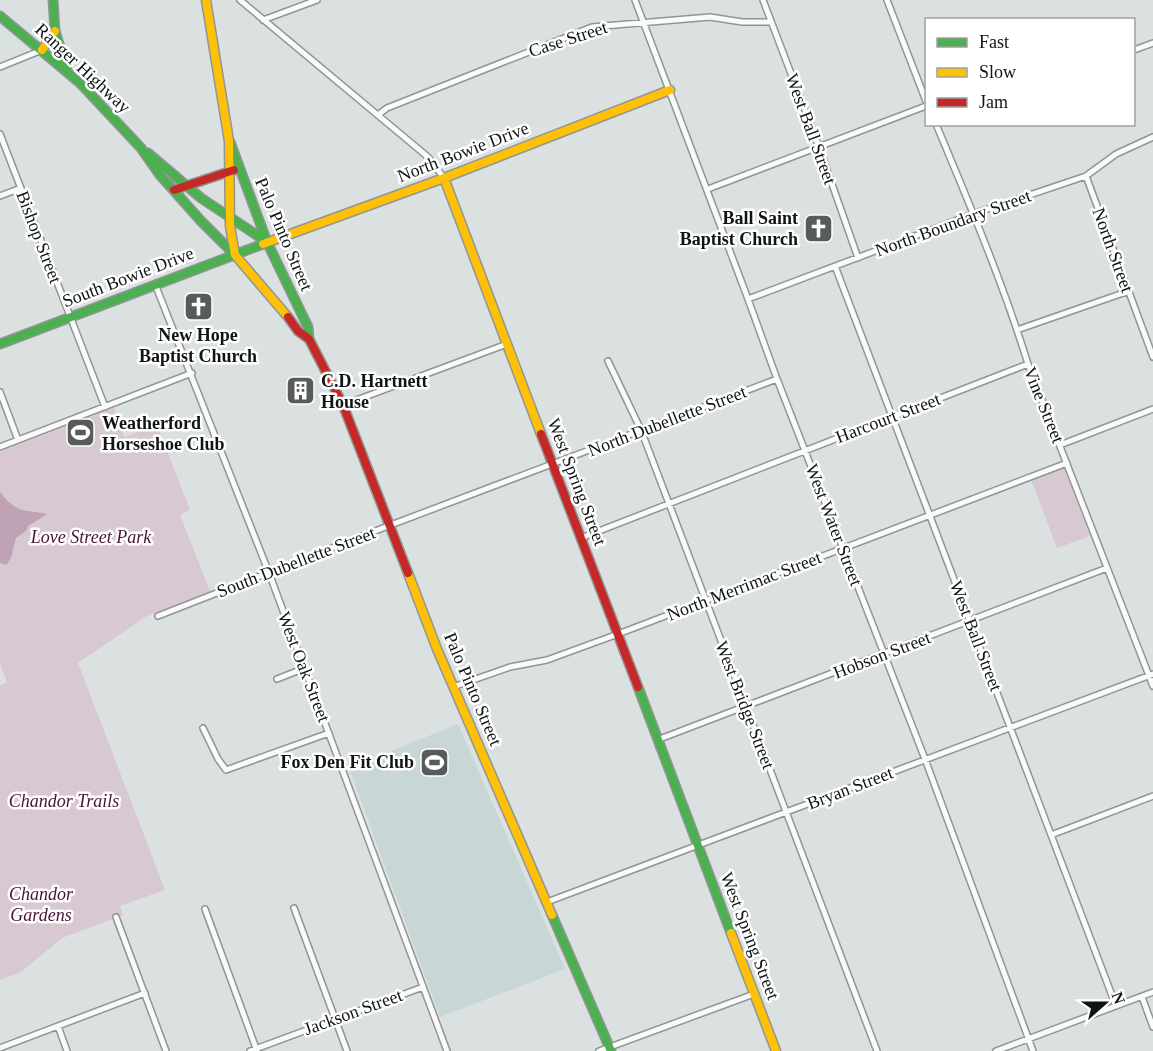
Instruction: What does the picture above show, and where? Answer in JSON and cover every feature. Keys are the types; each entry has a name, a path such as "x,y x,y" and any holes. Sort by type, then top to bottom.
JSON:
{"main road":[{"path":"53,0 55,31 68,72"},
{"path":"206,0 234,169 230,218 235,255"},
{"name":"Ranger Highway","path":"0,16 68,72 141,148 160,176 235,255"},
{"path":"42,50 55,31"},
{"name":"North Bowie Drive","path":"267,242 444,178 670,90"},
{"name":"Ranger Highway","path":"141,148 167,167 185,186 267,242"},
{"path":"174,190 234,169"},
{"name":"Palo Pinto Street","path":"234,169 241,192 252,205 267,242 298,331 309,339"},
{"name":"West Spring Street","path":"444,178 776,1051"},
{"name":"South Bowie Drive","path":"0,344 267,242"},
{"name":"Palo Pinto Street","path":"235,255 266,291 308,327 309,339 343,405 388,526 453,687 610,1049"}],"street":[{"name":"West Spring Street","path":"240,0 428,157 444,178"},
{"path":"263,20 317,0"},
{"name":"West Water Street","path":"635,0 708,189 777,379 925,759 1033,1051"},
{"name":"West Ball Street","path":"763,0 858,258"},
{"path":"887,0 925,96"},
{"name":"Case Street","path":"378,115 387,108 592,27 710,17 742,22 771,22"},
{"path":"1135,50 1153,43"},
{"path":"0,67 42,50"},
{"path":"708,189 925,107"},
{"name":"Vine Street","path":"937,126 973,214 1107,568 1151,675 1153,686"},
{"name":"Bishop Street","path":"0,134 105,407"},
{"name":"North Boundary Street","path":"748,299 973,214 1086,176 1116,154 1153,137"},
{"name":"North Street","path":"1086,176 1153,357"},
{"path":"0,196 21,188"},
{"name":"West Ball Street","path":"835,266 1116,1006"},
{"name":"West Oak Street","path":"155,284 269,573 447,1051"},
{"path":"1017,330 1129,291"},
{"path":"343,405 507,344"},
{"name":"West Bridge Street","path":"608,361 641,430 876,1051"},
{"name":"Harcourt Street","path":"581,538 1028,364"},
{"path":"0,447 192,373"},
{"name":"North Dubellette Street","path":"388,526 777,379"},
{"path":"0,392 18,440"},
{"path":"1060,445 1153,409"},
{"name":"North Merrimac Street","path":"453,687 510,667 547,660 1067,463"},
{"name":"South Dubellette Street","path":"158,616 388,526"},
{"name":"Hobson Street","path":"657,740 1107,568"},
{"path":"277,679 304,668"},
{"name":"Bryan Street","path":"547,902 1151,675"},
{"path":"204,728 218,759 226,770 329,733"},
{"path":"1051,835 1153,796"},
{"path":"294,908 347,1051"},
{"path":"205,909 254,1050"},
{"path":"116,917 166,1051"},
{"name":"Jackson Street","path":"254,1050 423,987"},
{"path":"996,1051 1153,992"},
{"path":"0,1048 145,993"},
{"path":"599,1051 610,1049 754,994"},
{"path":"1142,997 1153,1027"},
{"path":"58,1026 67,1051"}],"shaded area":[{"path":"0,492 16,507 47,514 28,526 27,530 16,538 11,558 6,565 0,563"},
{"path":"458,724 565,969 440,1017 349,768"}],"green space":[{"path":"114,408 124,437 157,425 190,510 180,515 210,591 145,617 78,663 165,890 120,906 123,915 62,938 21,972 0,980 0,685 7,682 0,663 0,452"},
{"path":"1061,468 1065,470 1090,536 1057,548 1031,479"}],"traffic: fast":[{"path":"53,0 55,31 67,70"},
{"path":"0,16 80,83 141,148 160,175 201,221 235,255"},
{"path":"230,142 267,242 308,327 309,339"},
{"path":"148,153 201,198 267,242"},
{"path":"0,344 263,244"},
{"path":"638,687 731,933"},
{"path":"552,915 611,1051"}],"traffic: slow":[{"path":"206,0 229,141 230,226 235,255 288,317"},
{"path":"42,50 55,31"},
{"path":"263,244 444,178 670,90"},
{"path":"444,178 541,434"},
{"path":"408,573 437,649 552,915"},
{"path":"731,933 776,1051"}],"traffic: jam":[{"path":"174,190 234,170"},
{"path":"288,317 298,331 309,339 343,405 408,573"},
{"path":"541,434 638,687"}],"place":[{"name":"Ball Saint Baptist Church","path":"819,228"},
{"name":"New Hope Baptist Church","path":"198,306"},
{"name":"C.D. Hartnett House","path":"300,391"},
{"name":"Weatherford Horseshoe Club","path":"81,433"},
{"name":"Fox Den Fit Club","path":"435,762"}],"park label":[{"name":"Love Street Park","path":"91,537"},
{"name":"Chandor Trails","path":"64,801"},
{"name":"Chandor Gardens","path":"41,904"}]}
